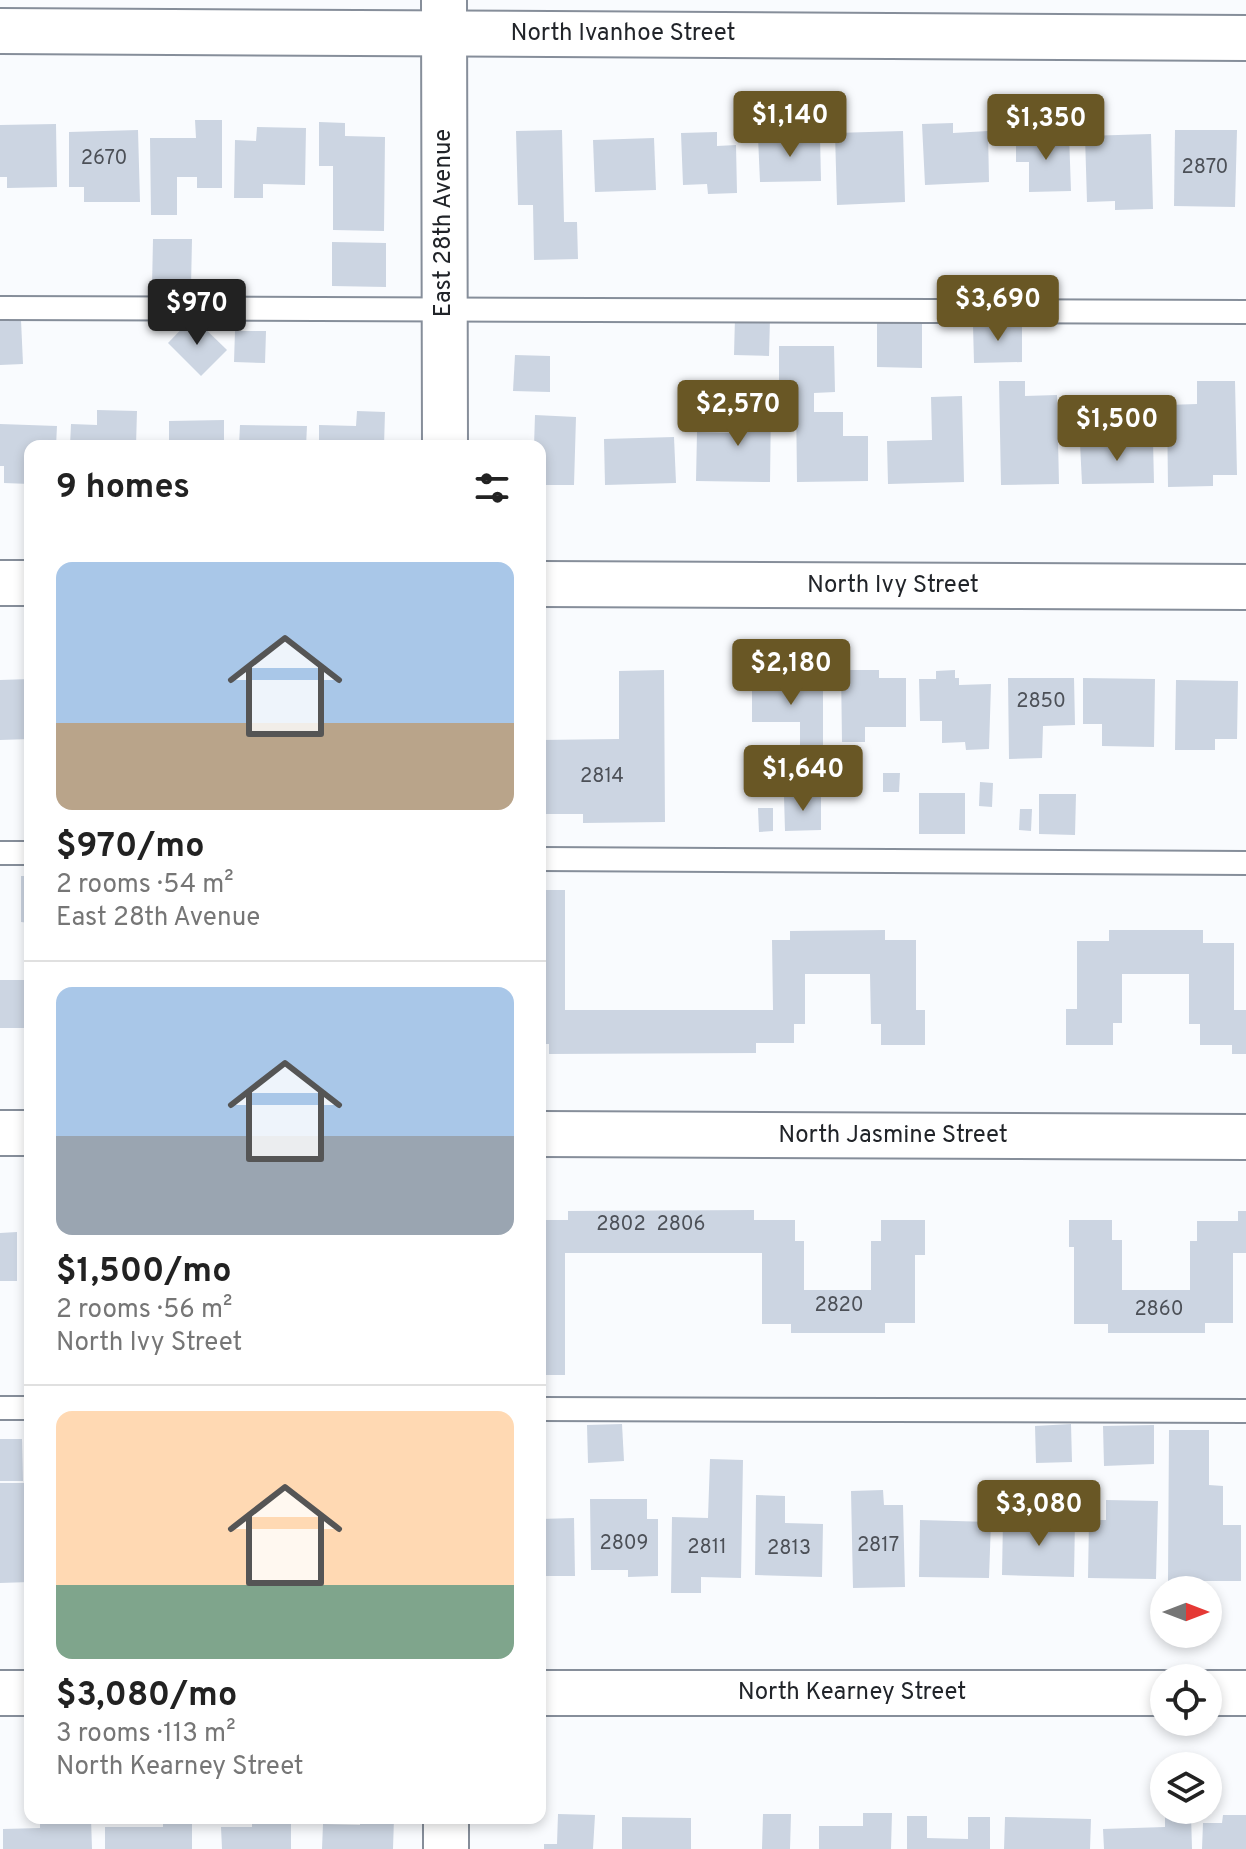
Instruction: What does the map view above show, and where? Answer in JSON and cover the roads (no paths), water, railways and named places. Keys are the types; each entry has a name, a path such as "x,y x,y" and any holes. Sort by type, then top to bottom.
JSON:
{"street":[{"name":"North Ivanhoe Street","path":"0,31 444,16 1246,38"},
{"name":"East 28th Avenue","path":"444,16 445,440"},
{"path":"0,583 24,583"},
{"name":"North Ivy Street","path":"546,584 1246,587"},
{"path":"0,1133 24,1133"},
{"name":"North Jasmine Street","path":"546,1134 1246,1137"},
{"path":"0,1693 24,1693"},
{"name":"North Kearney Street","path":"546,1693 1150,1693"},
{"path":"1222,1693 1246,1693"},
{"path":"446,1824 446,1849"}],"lane":[{"path":"0,308 1246,312"},
{"path":"0,853 24,853"},
{"path":"546,859 1246,863"},
{"path":"0,1408 24,1408"},
{"path":"546,1409 1246,1411"}]}
